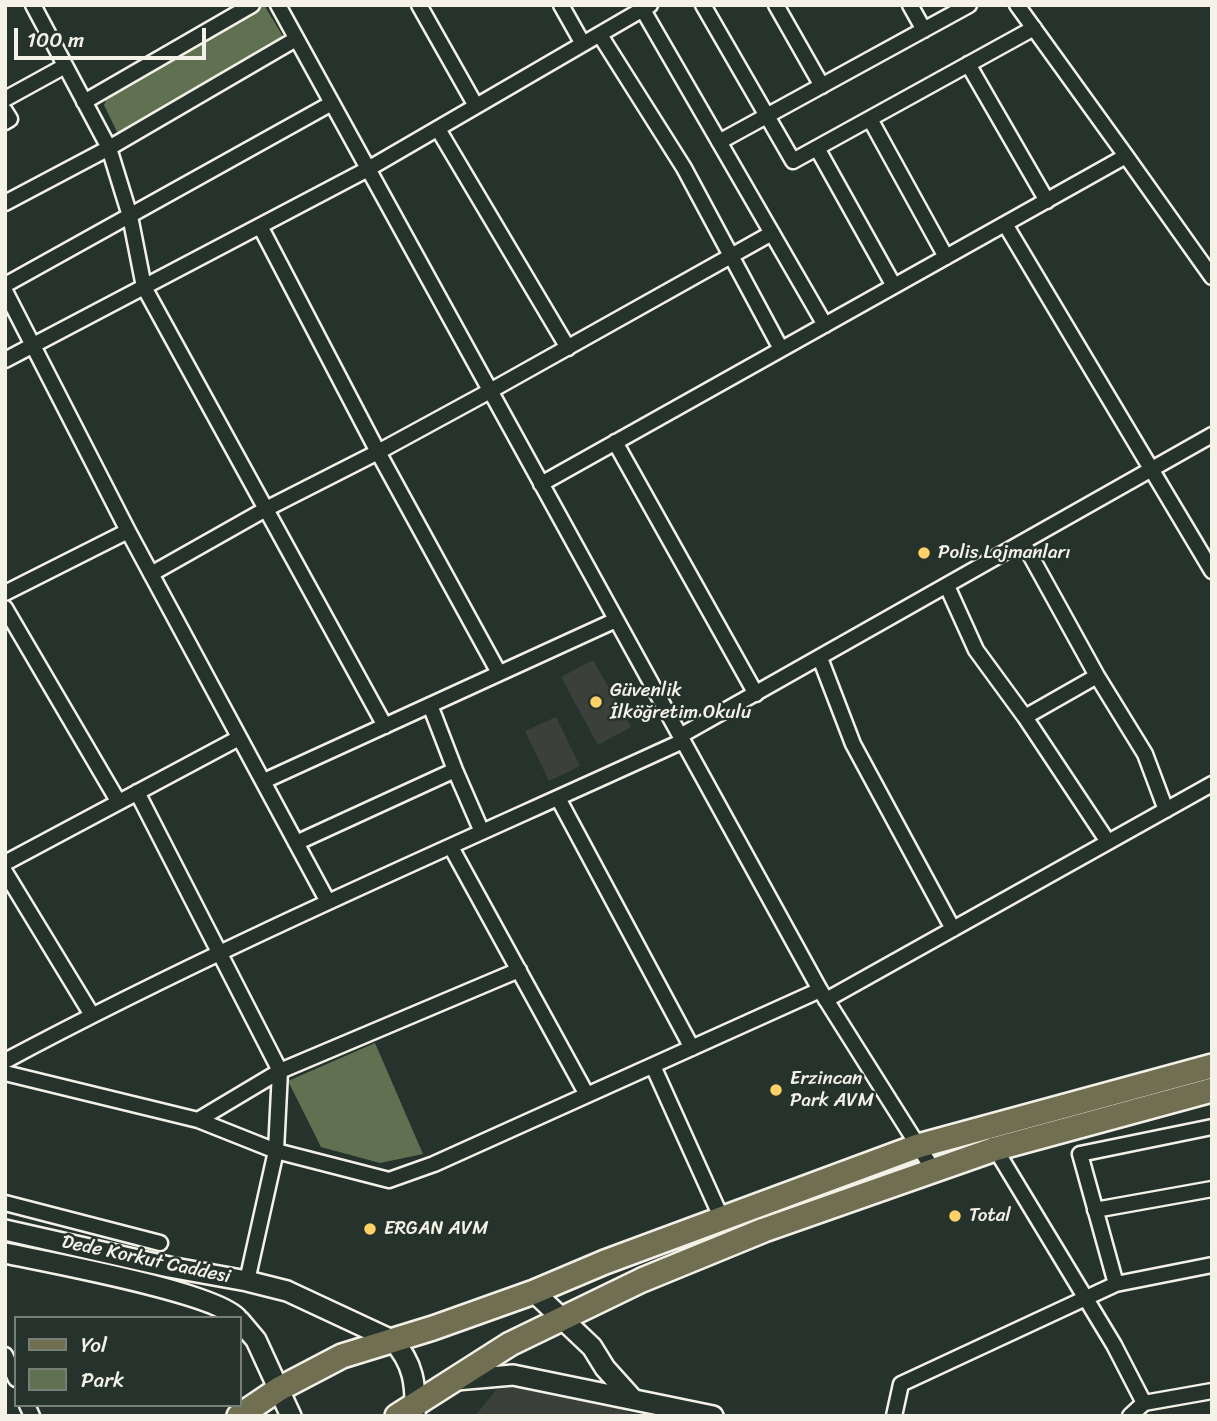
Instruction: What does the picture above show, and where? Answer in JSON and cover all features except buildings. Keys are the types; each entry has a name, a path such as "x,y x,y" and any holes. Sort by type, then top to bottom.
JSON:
{"main road":[{"path":"239,1416 279,1389 342,1356 534,1292 605,1262 918,1146 1212,1066"},
{"path":"409,1412 510,1344 642,1280 764,1230 995,1149 1212,1090"},
{"name":"Dede Korkut Caddesi","path":"5,1230 169,1268 247,1281 287,1291 392,1340"},
{"name":"Dede Korkut Caddesi","path":"5,1253 187,1294 231,1311 235,1316"},
{"path":"534,1292 564,1317 592,1346 605,1368 632,1398"},
{"name":"Dede Korkut Caddesi","path":"242,1324 256,1340 291,1416"},
{"path":"392,1340 405,1354 413,1376 409,1412"},
{"path":"456,1380 513,1375 632,1398 684,1413 713,1416"}],"street":[{"path":"33,5 109,148 130,216 144,287 385,726"},
{"path":"84,102 252,5"},
{"path":"278,5 823,995 934,1171"},
{"path":"419,5 477,106"},
{"path":"561,5 583,44"},
{"path":"703,5 793,161 1034,28"},
{"path":"776,5 822,86"},
{"path":"910,5 924,30"},
{"path":"719,142 969,5"},
{"path":"1017,5 1212,277"},
{"path":"5,360 368,169 647,7 719,142 825,325"},
{"path":"600,35 684,168 781,349"},
{"path":"5,204 109,148 296,39"},
{"path":"968,64 1047,201"},
{"path":"5,99 65,66"},
{"path":"328,902 128,531 5,288 332,103"},
{"path":"5,111 10,119 5,121"},
{"path":"870,118 946,257"},
{"path":"438,129 568,348"},
{"path":"817,148 894,286"},
{"path":"541,484 1126,156"},
{"path":"1006,224 1212,571"},
{"path":"260,226 378,452 499,673"},
{"path":"151,574 266,509 490,391 772,233"},
{"path":"5,1061 219,953 682,739 756,694 1212,435"},
{"path":"615,442 756,694"},
{"path":"5,593 128,531"},
{"path":"1023,542 1097,676 1145,754 1166,810"},
{"path":"947,586 976,650 1025,717 1108,842"},
{"path":"5,608 118,801"},
{"path":"264,781 616,620"},
{"path":"820,658 853,744 953,929"},
{"path":"1025,717 1097,676"},
{"path":"430,705 482,832"},
{"path":"5,863 239,738"},
{"path":"296,843 455,770"},
{"path":"5,1073 198,1120 276,1151 389,1180 434,1164 692,1048 823,995 953,929 1212,784"},
{"path":"137,792 281,1071 276,1151 247,1281"},
{"path":"558,798 692,1048"},
{"path":"452,847 587,1095"},
{"path":"5,872 92,1015"},
{"path":"198,1120 281,1071 519,970"},
{"path":"653,1066 722,1219"},
{"path":"1116,1284 1080,1154 1212,1127"},
{"path":"984,1128 1114,1345 1144,1403"},
{"path":"1095,1210 1212,1189"},
{"path":"5,1203 160,1243"},
{"path":"894,1416 901,1384 1116,1284 1212,1265"},
{"path":"5,1355 14,1375"},
{"path":"1130,1416 1144,1403 1212,1391"}],"shaded area":[{"name":"Güvenlik İlköğretim Okulu","path":"593,660 631,727 598,745 561,677"},
{"name":"Güvenlik İlköğretim Okulu","path":"556,717 580,766 549,781 525,731"},
{"path":"519,1387 622,1409 638,1416 475,1416 497,1389"}],"green space":[{"path":"264,5 284,38 121,134 117,132 104,105 108,96"},
{"path":"375,1043 423,1154 380,1163 321,1147 288,1081"}],"place":[{"name":"Polis Lojmanları","path":"924,553"},
{"name":"Güvenlik İlköğretim Okulu","path":"596,702"},
{"name":"Erzincan Park AVM","path":"776,1090"},
{"name":"Total","path":"955,1216"},
{"name":"ERGAN AVM","path":"370,1229"}]}
